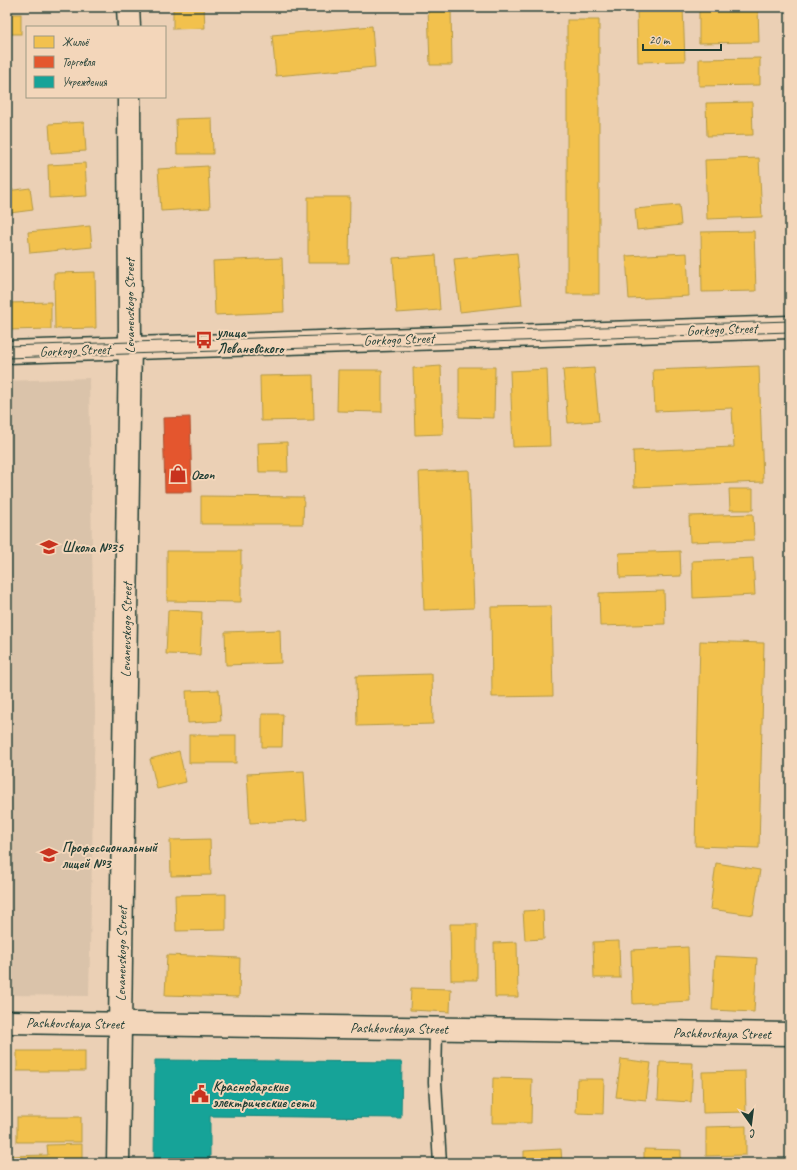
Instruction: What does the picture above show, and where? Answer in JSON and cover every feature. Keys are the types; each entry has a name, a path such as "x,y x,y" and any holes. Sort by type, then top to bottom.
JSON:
{"street":[{"path":"128,7 128,26"},
{"name":"Levanevskogo Street","path":"118,1163 130,348 129,98"},
{"name":"Gorkogo Street","path":"7,352 790,327"},
{"name":"Pashkovskaya Street","path":"7,1022 790,1034"}],"lane":[{"path":"436,1029 435,1082 440,1163"}],"shaded area":[{"path":"89,378 95,713 89,996 7,995 7,381"}],"building: Жильё":[{"path":"173,7 204,7 205,28 173,29"},
{"path":"428,7 451,7 452,65 430,65"},
{"path":"637,7 683,7 685,61 638,62"},
{"path":"699,7 758,7 759,42 699,43"},
{"path":"7,14 21,14 21,34 7,34"},
{"path":"567,20 599,20 599,294 567,294"},
{"path":"372,26 375,67 276,76 272,35"},
{"path":"760,58 760,85 699,86 699,59"},
{"path":"752,102 753,135 707,136 706,103"},
{"path":"212,118 213,154 177,154 176,119"},
{"path":"84,122 86,151 51,153 49,124"},
{"path":"759,158 762,217 707,219 705,160"},
{"path":"85,163 87,196 49,198 48,165"},
{"path":"208,166 210,208 161,211 158,169"},
{"path":"30,188 33,210 10,213 7,191"},
{"path":"308,197 350,197 349,263 308,263"},
{"path":"679,205 681,225 637,230 635,209"},
{"path":"90,226 92,247 30,253 28,232"},
{"path":"754,231 756,291 702,292 701,232"},
{"path":"517,253 522,305 460,312 454,259"},
{"path":"687,253 689,296 629,299 626,256"},
{"path":"436,255 440,310 397,313 393,258"},
{"path":"282,258 284,312 215,315 213,261"},
{"path":"95,272 96,328 55,329 54,273"},
{"path":"51,302 51,329 7,330 7,303"},
{"path":"441,366 443,434 415,435 413,368"},
{"path":"759,366 763,482 634,487 633,451 734,447 732,408 655,411 653,370"},
{"path":"459,367 495,367 494,418 459,417"},
{"path":"594,368 599,421 568,423 563,370"},
{"path":"547,369 550,446 513,447 510,371"},
{"path":"338,370 382,370 382,412 337,411"},
{"path":"313,375 314,420 261,421 260,376"},
{"path":"287,442 288,472 259,472 258,443"},
{"path":"469,470 474,608 424,610 419,472"},
{"path":"729,489 753,489 753,510 730,510"},
{"path":"201,496 304,497 303,524 201,524"},
{"path":"753,514 754,540 690,542 689,516"},
{"path":"167,551 241,551 241,602 167,601"},
{"path":"680,551 681,576 620,578 619,553"},
{"path":"753,558 755,595 693,598 692,561"},
{"path":"664,591 665,624 600,626 599,593"},
{"path":"551,606 553,696 492,697 491,607"},
{"path":"168,610 202,612 200,655 166,654"},
{"path":"280,630 281,663 226,665 225,632"},
{"path":"700,641 764,643 759,848 695,846"},
{"path":"432,674 433,724 357,726 356,676"},
{"path":"219,690 221,721 188,723 186,691"},
{"path":"262,714 283,714 282,747 262,747"},
{"path":"189,735 236,735 236,763 189,763"},
{"path":"179,751 186,782 157,789 150,759"},
{"path":"304,771 307,820 250,823 247,774"},
{"path":"210,839 211,875 171,876 170,840"},
{"path":"716,863 760,870 753,915 710,909"},
{"path":"226,894 226,930 176,931 175,895"},
{"path":"543,910 544,939 525,940 523,911"},
{"path":"450,924 477,924 477,980 451,980"},
{"path":"619,941 620,978 594,978 593,942"},
{"path":"517,942 518,997 495,997 494,943"},
{"path":"688,947 690,1001 633,1004 631,950"},
{"path":"167,955 240,958 239,997 165,995"},
{"path":"715,956 757,958 754,1012 712,1010"},
{"path":"411,988 451,989 450,1012 410,1010"},
{"path":"17,1051 85,1051 85,1071 17,1071"},
{"path":"621,1059 651,1063 646,1100 616,1097"},
{"path":"660,1062 693,1063 691,1102 658,1100"},
{"path":"745,1071 746,1112 703,1113 702,1072"},
{"path":"493,1078 532,1079 531,1123 492,1123"},
{"path":"577,1079 604,1079 603,1114 576,1113"},
{"path":"17,1117 81,1117 81,1142 17,1142"},
{"path":"746,1126 746,1155 706,1156 706,1127"},
{"path":"82,1144 82,1163 7,1163 7,1156 48,1155 47,1145"},
{"path":"561,1149 562,1163 524,1163 524,1151"},
{"path":"644,1149 681,1150 681,1163 644,1163"},
{"path":"480,1160 480,1163 445,1163 445,1161"}],"building: Торговля":[{"path":"190,417 192,492 165,492 163,418"}],"building: Учреждения":[{"path":"155,1060 402,1062 401,1118 210,1116 210,1162 154,1162"}],"tram line":[{"path":"7,346 790,321"},
{"path":"7,358 790,332"}],"place":[{"name":"улица Леваневского","path":"204,340"},
{"name":"Ozon","path":"178,474"},
{"name":"Школа №35","path":"49,547"},
{"name":"Профессиональный лицей №3","path":"49,855"},
{"name":"Краснодарские электрические сети","path":"200,1094"}]}
